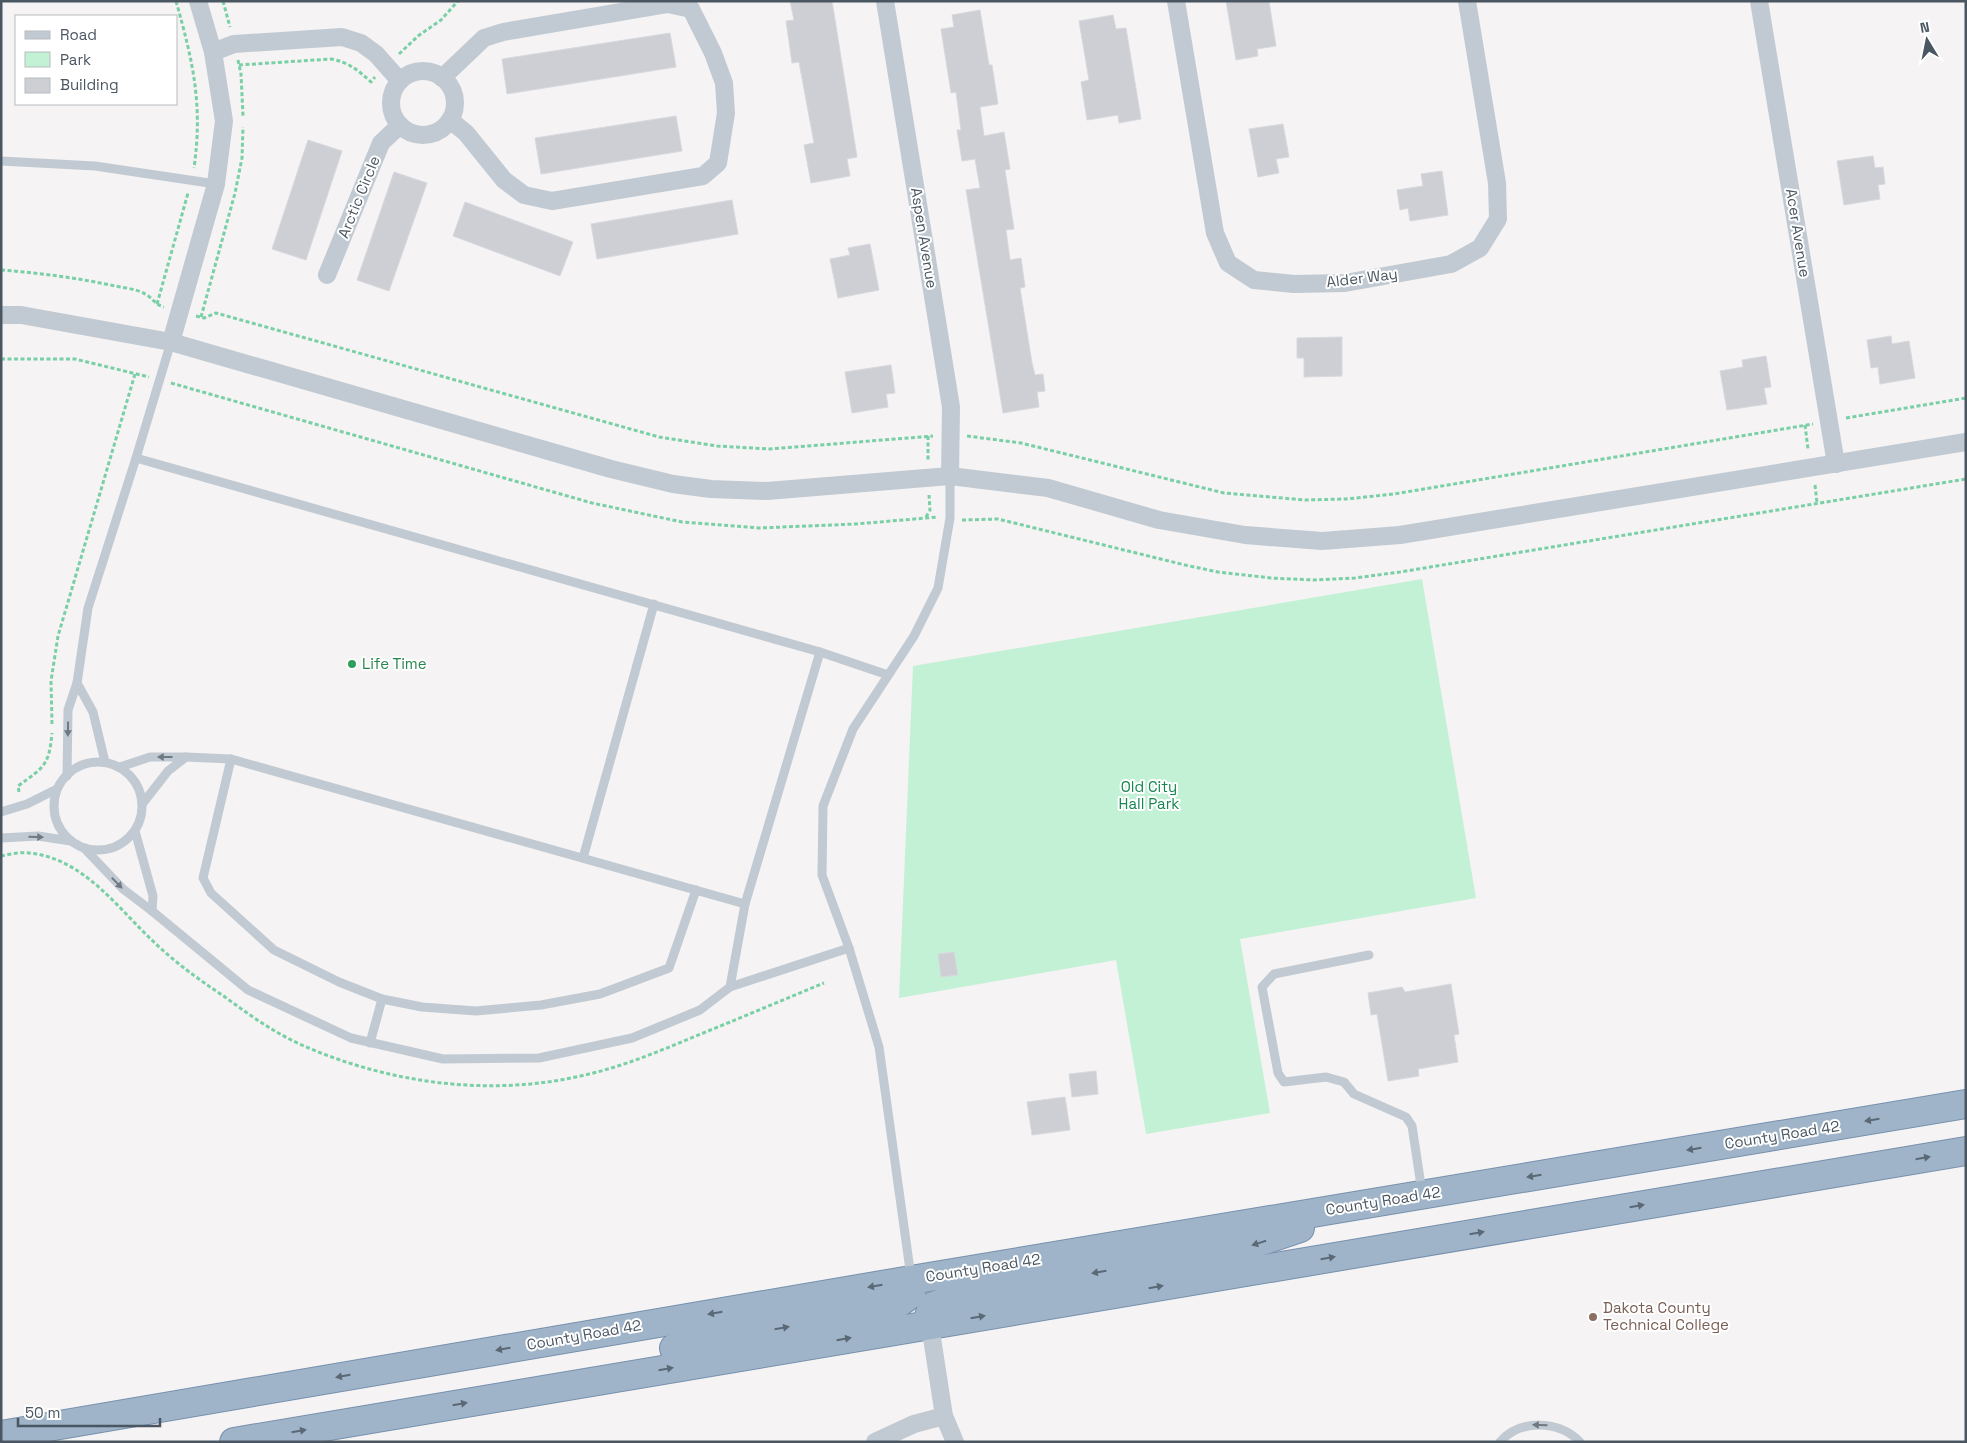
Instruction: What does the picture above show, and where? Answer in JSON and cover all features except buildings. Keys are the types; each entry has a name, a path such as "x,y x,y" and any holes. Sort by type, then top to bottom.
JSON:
{"highway":[{"name":"County Road 42","path":"1,1435 911,1280 1966,1104"},
{"path":"1727,1191 1800,1165 1886,1145 1966,1132"},
{"path":"234,1442 1966,1151"},
{"path":"930,1325 929,1316 933,1306 949,1300 1029,1284 1244,1247 1278,1237 1354,1206"},
{"path":"515,1394 572,1369 621,1358 893,1307 911,1294 911,1280"}],"street":[{"path":"170,342 216,184 224,121 213,52 198,1"},
{"name":"Aspen Avenue","path":"885,1 951,407 950,476"},
{"name":"Alder Way","path":"1176,1 1215,233 1228,263 1254,280 1294,284 1345,283 1451,264 1480,248 1498,219 1497,183 1467,1"},
{"name":"Acer Avenue","path":"1759,1 1836,464"},
{"path":"442,78 484,38 503,32 668,4 691,9 713,53 724,83 726,113 718,163 703,176 552,201 524,195 504,180 466,133 450,120"},
{"path":"213,52 241,43 342,37 361,43 376,54 392,61 400,81"},
{"path":"428,72 442,78 452,90 454,98 455,105 450,120 444,128 426,135 416,135 407,131 400,125 392,111 391,103 395,87 400,81 413,73 428,72"},
{"name":"Arctic Circle","path":"327,275 381,143 400,125"},
{"path":"1,315 21,315 170,342 611,469 674,484 767,491 950,476 1048,488 1159,520 1244,535 1322,541 1400,535 1966,442"},
{"path":"930,1325 944,1416 955,1442"},
{"path":"876,1442 914,1424 944,1416"}],"lane":[{"path":"1,161 95,166 216,184"},
{"path":"66,776 68,710 77,683 88,608 136,458 170,342"},
{"path":"136,458 654,604 820,652 888,675"},
{"path":"911,1280 879,1047 849,948 822,875 823,806 853,729 914,636 938,588 950,518 950,476"},
{"path":"583,858 654,604"},
{"path":"730,987 746,904 820,652"},
{"path":"77,683 92,712 105,762"},
{"path":"120,767 150,757 231,759 746,904"},
{"path":"143,803 168,771 186,757"},
{"path":"231,759 203,878 211,893 274,950 339,982 382,999 422,1007 476,1011 541,1005 600,994 669,968 696,890"},
{"path":"84,848 98,850 112,848 125,841 135,831 141,818 143,803 140,788 131,776 120,767 105,762 90,762 76,767 66,776 57,789 54,803 55,817 61,830 71,841 84,848 122,889 152,911 248,990 352,1038 443,1059 540,1058 632,1038 700,1010 730,987 849,948"},
{"path":"1,812 27,804 57,789"},
{"path":"135,831 153,896 152,911"},
{"path":"1,838 38,836 71,841"},
{"path":"1369,955 1274,974 1262,987 1278,1073 1284,1082 1326,1077 1344,1082 1354,1094 1406,1118 1412,1126 1422,1195"},
{"path":"370,1042 382,999"},
{"path":"1500,1442 1514,1431 1529,1425 1544,1425 1561,1428 1580,1442"}],"path":[{"path":"157,304 192,179 199,133 197,95 191,57 176,1"},
{"path":"239,65 331,59 343,61 355,68 370,82 418,36 441,20 458,1"},
{"path":"1,270 87,280 131,290 146,294 157,304 204,318 216,313 659,437 717,446 770,449 952,436 1021,443 1224,493 1305,500 1346,499 1394,494 1966,398"}],"green space":[{"name":"Old City Hall Park","path":"1422,579 1476,898 1240,939 1270,1113 1146,1134 1116,960 899,998 913,666"}],"place":[{"name":"Life Time","path":"352,664"},
{"name":"Dakota County Technical College","path":"1593,1317"}]}
